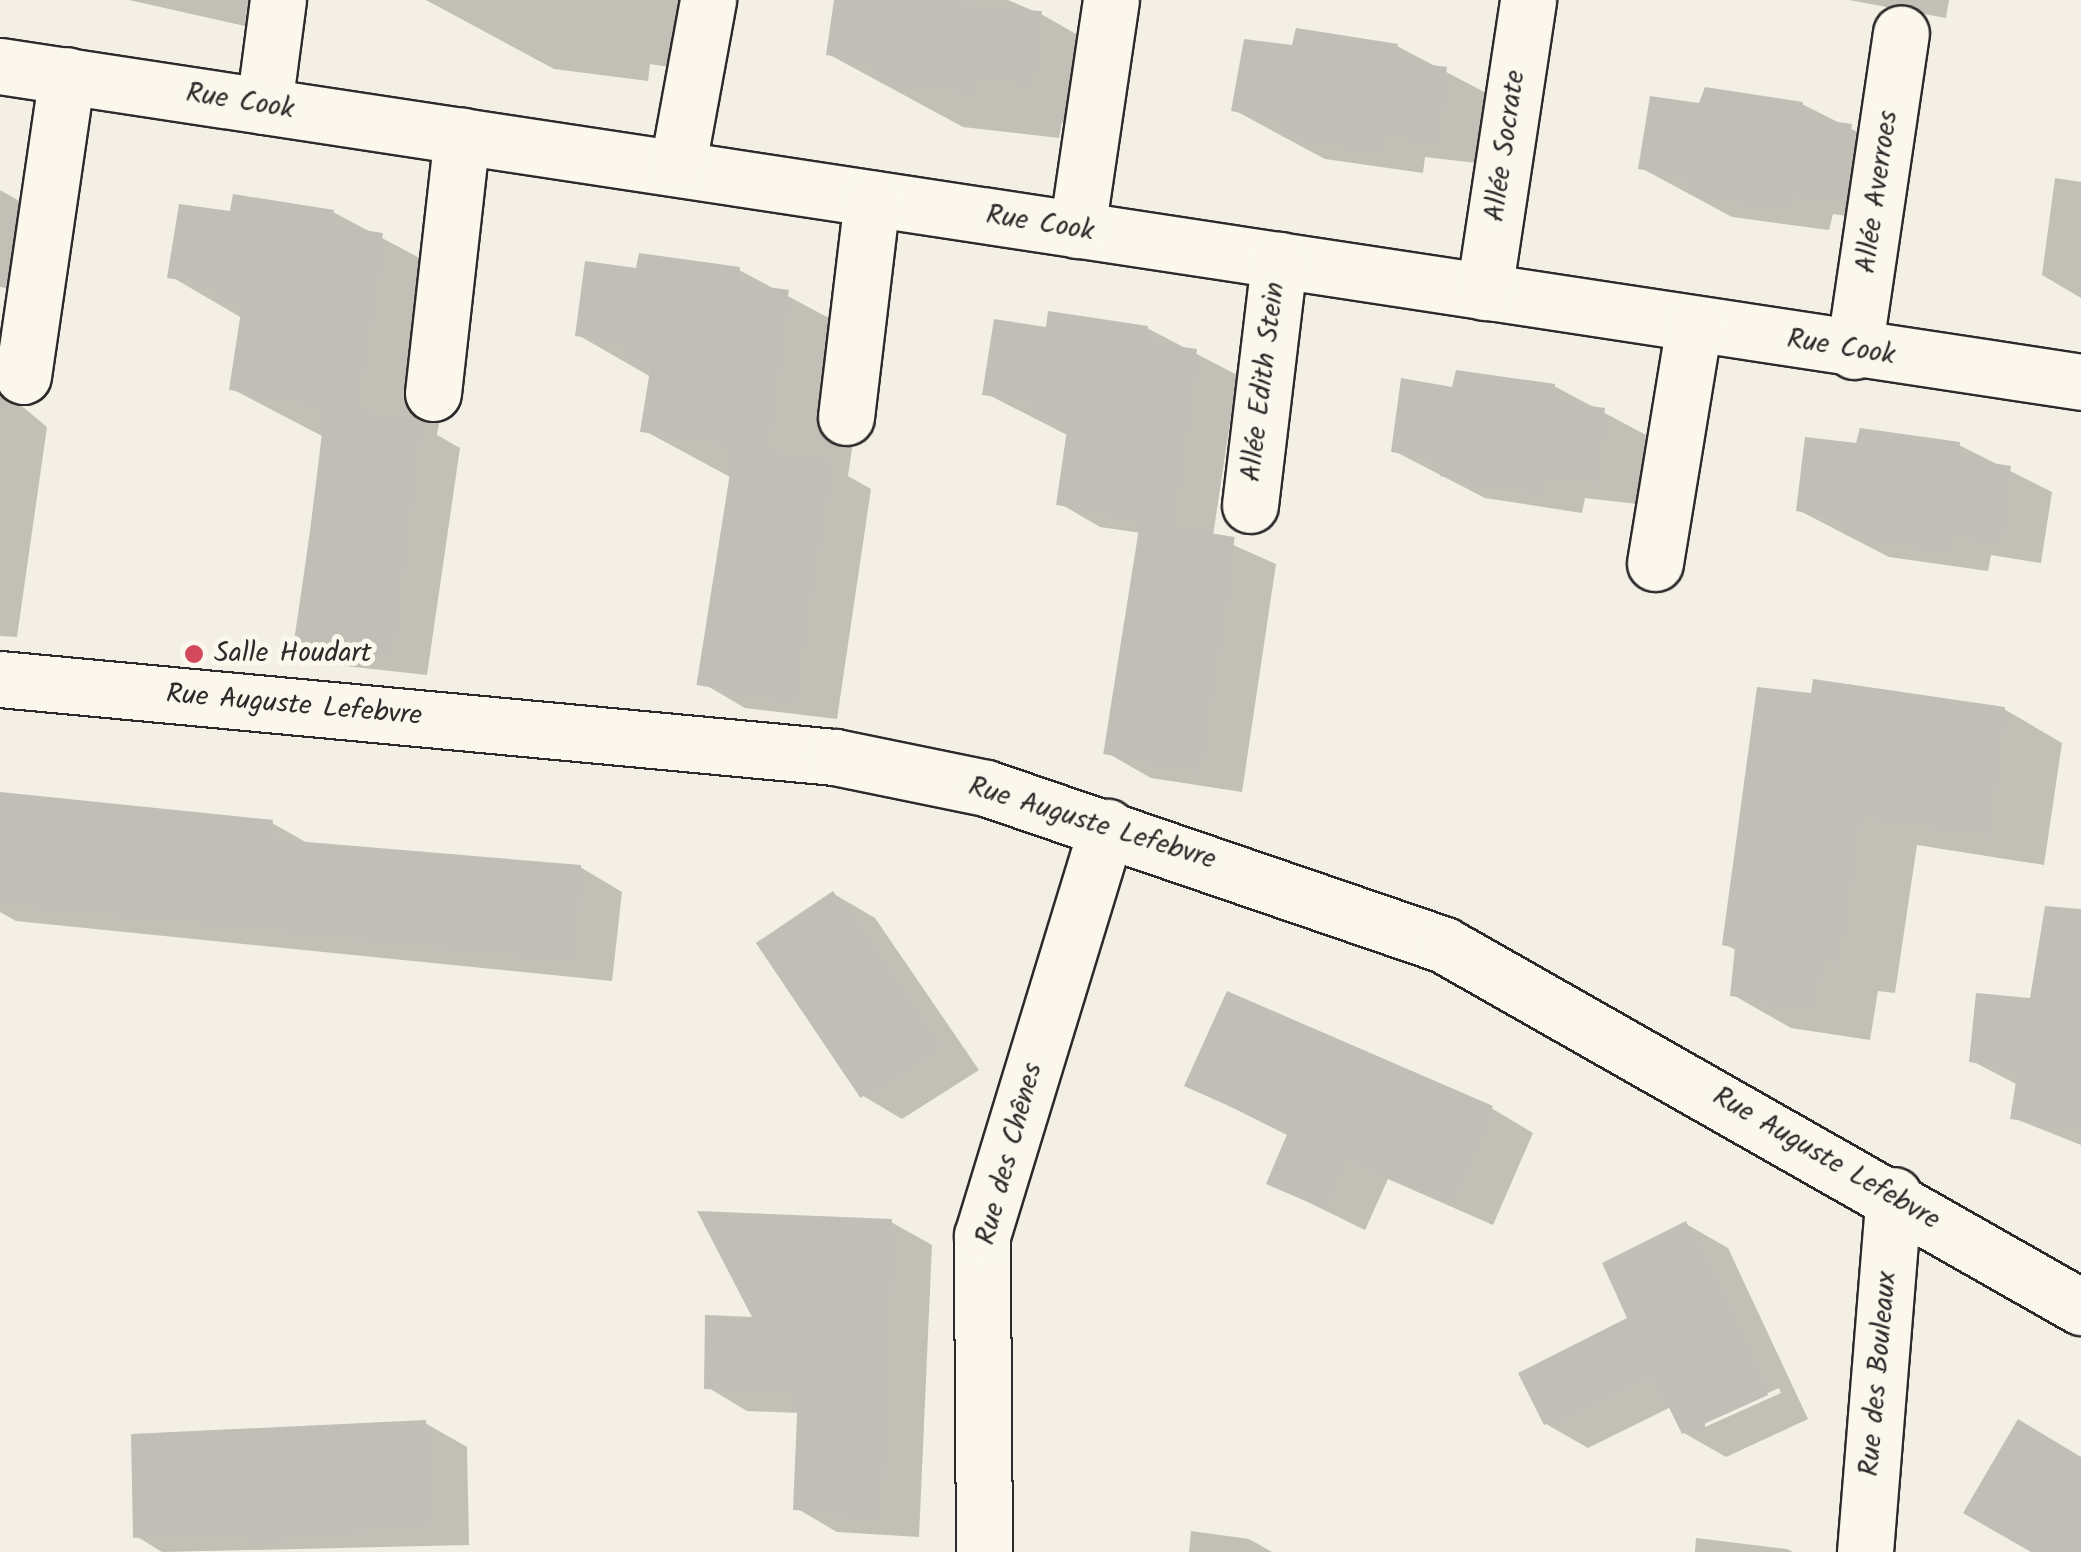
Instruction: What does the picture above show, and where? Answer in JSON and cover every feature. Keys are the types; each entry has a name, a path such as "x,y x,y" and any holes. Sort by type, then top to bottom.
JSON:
{"street":[{"path":"264,106 278,0"},
{"path":"678,164 708,0"},
{"path":"1077,230 1111,0"},
{"name":"Allée Socrate","path":"1484,292 1528,0"},
{"name":"Allée Averroes","path":"1854,351 1901,32"},
{"name":"Rue Cook","path":"0,66 462,136 678,164 872,198 1854,351 2081,382"},
{"path":"22,376 67,75"},
{"path":"432,393 462,136"},
{"path":"846,418 872,198"},
{"name":"Allée Edith Stein","path":"1250,504 1279,260"},
{"path":"1655,563 1694,324"},
{"name":"Rue Auguste Lefebvre","path":"0,679 835,756 986,788 1444,945 1894,1196 2081,1307"},
{"name":"Rue des Chênes","path":"984,1552 982,1236 1107,827"},
{"name":"Rue des Bouleaux","path":"1865,1552 1894,1196"}],"building":[{"path":"834,0 1042,11 1031,83 978,75 975,91 876,79 879,64 826,55"},
{"path":"1296,28 1398,44 1394,60 1447,67 1435,140 1383,134 1382,150 1281,136 1284,121 1231,111 1244,39 1292,45"},
{"path":"1705,87 1803,102 1802,117 1852,124 1842,198 1791,192 1788,207 1688,194 1690,178 1638,169 1650,96 1699,103"},
{"path":"233,194 334,210 331,225 383,233 355,409 229,390 242,305 217,302 219,285 167,278 179,204 230,211"},
{"path":"639,253 740,267 738,283 789,290 766,447 640,432 651,364 624,360 626,344 575,336 585,261 636,268"},
{"path":"1048,311 1148,326 1146,342 1197,349 1172,522 1056,505 1068,423 1033,418 1035,402 982,395 994,319 1046,327"},
{"path":"1456,370 1555,384 1553,401 1605,408 1595,481 1543,475 1540,491 1440,476 1442,459 1391,452 1401,378 1452,387"},
{"path":"325,409 419,421 391,654 296,642"},
{"path":"1860,428 1960,442 1959,458 2011,466 1999,541 1949,533 1946,549 1845,535 1846,519 1796,511 1805,437 1856,443"},
{"path":"734,448 830,463 792,700 696,685"},
{"path":"1140,522 1235,537 1198,769 1103,754"},
{"path":"1813,679 2005,707 1986,833 1859,814 1837,961 1820,959 1812,1008 1730,996 1735,948 1722,945 1757,687 1811,693"},
{"path":"0,792 273,820 271,839 581,865 571,958 0,901"},
{"path":"833,891 938,1046 860,1098 756,943"},
{"path":"2045,906 2081,909 2081,1128 2010,1119 2018,1069 1969,1062 1976,993 2030,998"},
{"path":"1227,991 1493,1106 1450,1204 1346,1157 1322,1208 1266,1184 1288,1132 1184,1086"},
{"path":"697,1211 892,1219 879,1515 793,1510 798,1392 704,1389 705,1315 752,1317"},
{"path":"1686,1221 1768,1395 1682,1434 1652,1373 1544,1425 1518,1373 1627,1318 1602,1263"},
{"path":"2018,1419 2081,1457 2081,1552 2031,1552 1963,1513"},
{"path":"426,1420 428,1522 252,1540 252,1529 133,1538 131,1434"}],"place":[{"name":"Salle Houdart","path":"194,654"}]}
